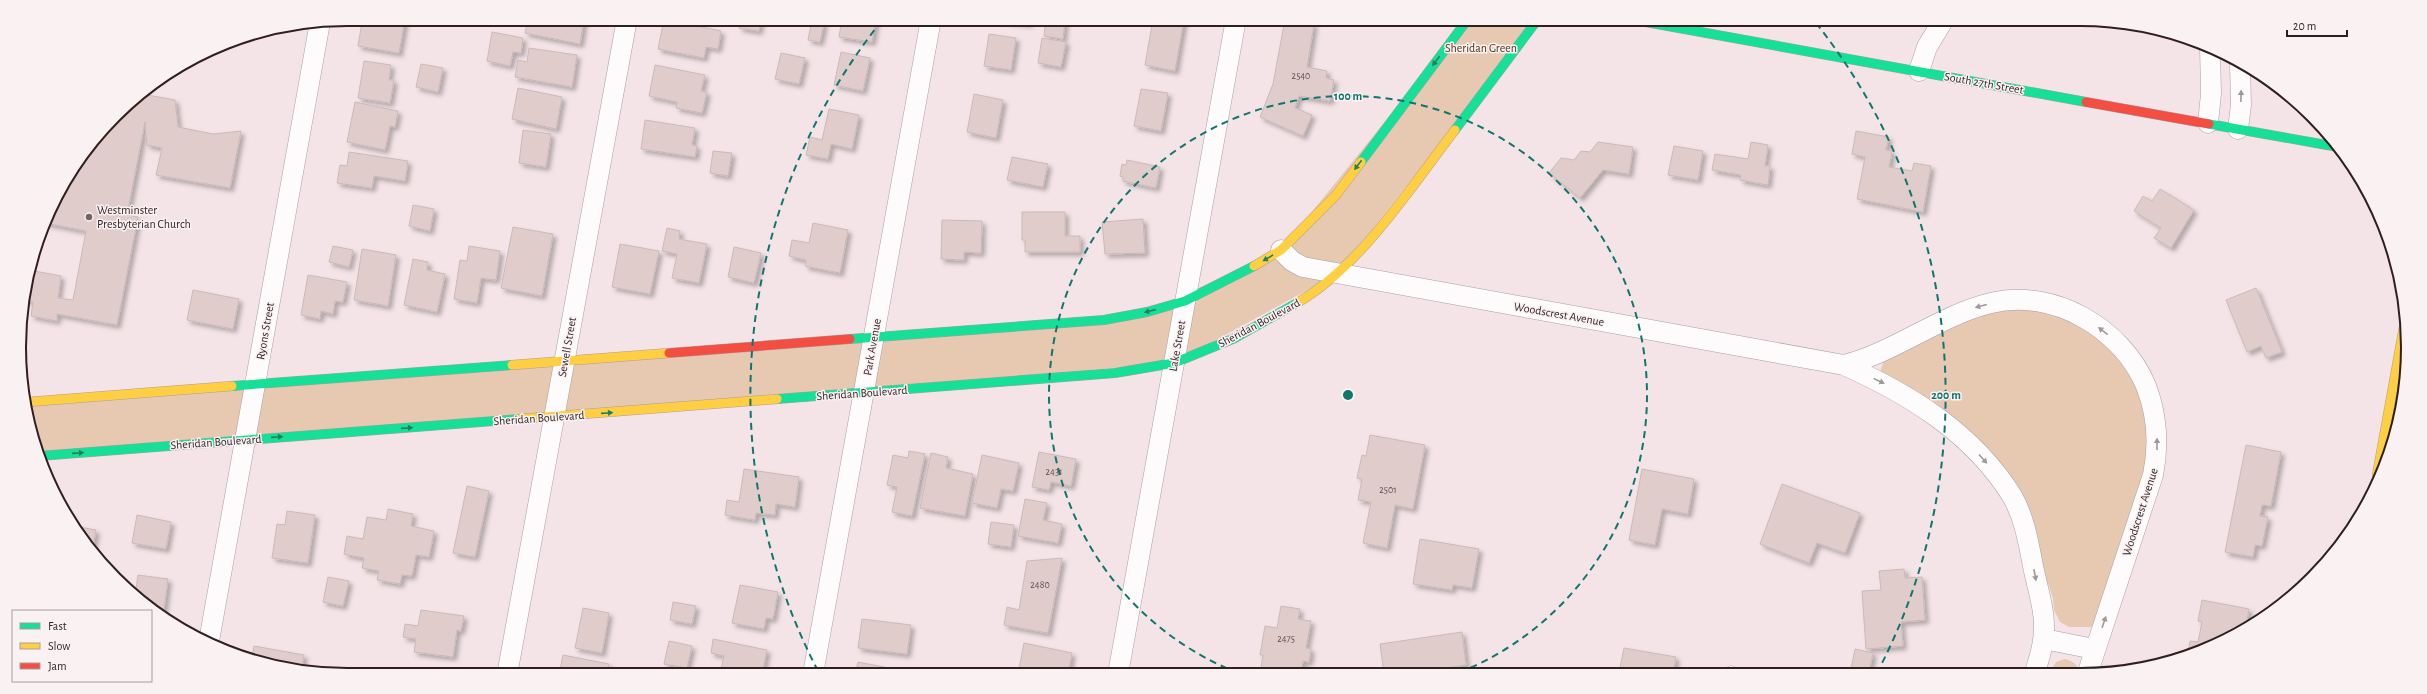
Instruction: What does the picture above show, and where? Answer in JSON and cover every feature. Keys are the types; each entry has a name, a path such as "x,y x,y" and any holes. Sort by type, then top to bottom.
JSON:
{"main road":[{"path":"31,402 1104,320 1147,312 1185,301 1240,274 1281,250 1336,195 1463,26"},
{"name":"Sheridan Boulevard","path":"45,456 1115,374 1174,363 1235,338 1274,318 1315,293 1337,274 1384,223 1533,26"},
{"name":"South 27th Street","path":"1668,26 2330,145"},
{"path":"2379,464 2401,349"}],"street":[{"name":"Sewell Street","path":"508,668 626,26"},
{"name":"Park Avenue","path":"814,668 930,26"},
{"name":"Lake Street","path":"1119,668 1235,26"},
{"path":"1919,71 1927,47 1940,26"},
{"name":"Ryons Street","path":"210,637 319,28"},
{"path":"2208,123 2211,94 2210,53"},
{"path":"2238,129 2241,105 2240,69"},
{"name":"Woodscrest Avenue","path":"1281,250 1302,267 1844,365 1892,387 1942,421 1968,442 2012,496 2025,526 2041,603 2044,639 2037,668"},
{"name":"Woodscrest Avenue","path":"1844,365 1870,359 1972,308 2014,300 2040,302 2061,306 2084,318 2122,348 2138,369 2146,387 2157,434 2156,457 2153,475 2094,649 2089,668"},
{"path":"2044,639 2094,649"}],"green space":[{"name":"Sheridan Green","path":"1462,26 1532,26 1337,274 1174,363 45,456 31,402 1147,312 1281,250"},
{"path":"2005,309 2029,309 2064,316 2118,351 2139,385 2150,451 2098,619 2091,627 2069,627 2060,622 2054,610 2053,598 2042,566 2035,526 2019,494 1880,372 1884,360 1969,317"},
{"path":"2065,659 2074,663 2077,668 2052,668 2056,662"}],"building":[{"path":"361,26 404,26 399,53 358,46"},
{"path":"526,26 583,26 580,44 525,33"},
{"path":"663,26 697,26 721,31 718,49 706,47 704,58 658,49"},
{"path":"739,26 760,26 759,31 739,28"},
{"path":"811,26 823,26 820,42 808,40"},
{"path":"841,26 875,26 872,42 839,37"},
{"path":"1045,26 1064,26 1063,39 1044,36"},
{"path":"1152,26 1183,26 1175,71 1145,65"},
{"path":"1284,26 1314,26 1307,67 1327,71 1326,78 1334,80 1330,101 1299,96 1295,108 1312,115 1303,136 1260,117 1273,84"},
{"path":"492,32 523,38 521,53 513,52 510,66 487,61"},
{"path":"989,34 1016,38 1011,70 984,66"},
{"path":"1042,38 1066,42 1061,67 1038,63"},
{"path":"529,48 577,55 572,87 515,77 518,60 527,62"},
{"path":"841,52 870,58 863,91 834,85"},
{"path":"781,53 805,58 799,84 775,79"},
{"path":"364,61 391,65 389,80 394,80 390,103 358,98"},
{"path":"421,64 443,68 438,92 416,87"},
{"path":"655,65 705,75 701,91 707,92 702,113 676,108 677,102 649,96"},
{"path":"518,88 562,97 556,129 512,119"},
{"path":"1141,89 1168,93 1161,131 1134,126"},
{"path":"974,94 1003,100 996,138 967,132"},
{"path":"148,95 175,100 178,127 213,134 241,131 230,188 156,175 162,148 147,145 145,122 127,215 138,217 117,325 57,314 57,321 31,316 33,302 30,301 35,271 61,276 58,298 73,300 86,231 50,224 69,186 92,152 120,120"},
{"path":"355,102 398,111 395,127 390,126 385,150 347,142"},
{"path":"829,109 859,115 852,149 831,144 828,159 806,155 810,137 822,140"},
{"path":"645,120 695,128 692,145 697,146 695,157 641,149"},
{"path":"523,130 551,134 546,167 519,163"},
{"path":"1856,131 1889,137 1886,150 1892,151 1889,167 1912,171 1914,163 1931,166 1923,212 1857,199 1865,157 1852,154"},
{"path":"1598,142 1633,147 1629,174 1603,170 1580,198 1549,173 1561,158 1574,160 1581,151 1590,152"},
{"path":"1751,142 1768,145 1765,166 1770,166 1768,185 1740,180 1741,175 1712,170 1715,154 1748,159"},
{"path":"1674,146 1703,151 1698,180 1668,175"},
{"path":"713,151 732,153 728,176 710,173"},
{"path":"349,152 408,161 405,181 374,176 372,188 337,183 340,165 347,166"},
{"path":"1012,157 1048,164 1043,187 1007,180"},
{"path":"1127,160 1160,167 1156,188 1123,181 1123,177 1120,176 1122,164 1126,165"},
{"path":"2160,189 2194,210 2171,248 2154,238 2161,228 2134,211 2143,196 2152,201"},
{"path":"413,205 434,209 430,231 409,226"},
{"path":"1022,212 1065,212 1065,236 1080,236 1080,252 1025,252 1025,240 1022,240"},
{"path":"1143,219 1145,253 1105,254 1102,222"},
{"path":"942,220 982,221 981,253 964,252 964,260 941,259"},
{"path":"813,223 848,230 840,273 805,266 806,260 789,256 792,240 809,243"},
{"path":"513,227 553,234 542,296 501,288"},
{"path":"667,228 680,231 679,239 707,244 699,283 672,278 677,254 662,251"},
{"path":"620,244 659,251 650,294 612,287"},
{"path":"333,246 353,250 349,267 329,262"},
{"path":"469,246 500,251 496,280 481,278 477,303 454,299 460,260 467,261"},
{"path":"734,247 761,253 754,283 728,277"},
{"path":"362,249 396,255 388,306 354,300"},
{"path":"413,259 428,262 427,270 445,274 437,312 404,305"},
{"path":"308,275 347,282 343,302 335,301 333,314 321,311 320,319 301,315"},
{"path":"2256,288 2282,352 2266,358 2261,346 2247,352 2226,300"},
{"path":"193,290 239,299 233,329 187,320"},
{"path":"1370,435 1425,445 1413,509 1395,505 1387,548 1363,543 1371,502 1358,500 1362,479 1357,478 1362,455 1366,456"},
{"path":"2246,445 2281,452 2271,506 2262,505 2260,516 2268,517 2262,546 2255,545 2253,557 2225,552"},
{"path":"909,451 925,454 912,516 892,512 897,487 887,485 893,455 908,458"},
{"path":"1039,452 1076,459 1071,486 1051,482 1049,490 1032,487"},
{"path":"931,453 948,457 946,468 973,474 965,516 920,508"},
{"path":"982,455 1019,463 1013,491 1001,489 997,508 972,503"},
{"path":"744,469 799,477 795,507 776,504 775,515 756,513 755,520 725,515 727,500 739,502"},
{"path":"1642,469 1694,479 1688,514 1662,509 1655,545 1629,540"},
{"path":"1782,484 1860,513 1845,553 1817,543 1809,563 1760,544"},
{"path":"467,486 489,491 475,557 453,553"},
{"path":"1025,499 1047,503 1043,520 1062,524 1058,543 1018,536"},
{"path":"388,509 413,514 411,526 434,531 429,557 416,555 412,576 402,575 400,584 377,580 379,571 362,568 364,558 344,554 347,536 363,539 367,517 386,520"},
{"path":"287,511 315,515 308,563 272,558 277,524 285,525"},
{"path":"137,515 171,522 166,549 132,543"},
{"path":"991,522 1014,525 1011,547 988,544"},
{"path":"82,527 96,530 93,544"},
{"path":"1420,539 1479,549 1472,588 1453,585 1452,590 1413,584"},
{"path":"1062,558 1048,633 1004,625 1007,607 1019,610 1027,561"},
{"path":"1904,569 1905,578 1922,577 1925,620 1901,622 1903,646 1866,649 1862,591 1881,590 1879,571"},
{"path":"138,575 168,579 164,609 152,602 136,589"},
{"path":"328,577 349,581 343,606 323,602"},
{"path":"740,585 778,592 773,619 766,618 764,629 732,623"},
{"path":"2202,600 2249,609 2247,621 2222,635 2189,649 2190,641 2198,642 2202,622 2198,621"},
{"path":"673,602 696,606 692,624 670,620"},
{"path":"1281,606 1300,609 1298,619 1311,621 1306,648 1311,649 1309,662 1303,661 1302,668 1261,668 1263,655 1260,655 1265,626 1277,628"},
{"path":"583,608 609,613 602,653 575,648"},
{"path":"421,610 464,616 461,631 457,630 453,657 414,652 416,639 403,637 405,624 418,626"},
{"path":"862,619 911,625 907,654 858,648"},
{"path":"1462,632 1466,665 1446,668 1383,668 1380,644"},
{"path":"713,639 767,650 763,668 721,668 724,656 711,653"},
{"path":"669,641 692,646 687,668 664,664"},
{"path":"1024,643 1072,653 1069,668 1019,668"},
{"path":"254,646 304,655 302,665 284,662 253,654"},
{"path":"1624,648 1676,657 1674,668 1620,668"},
{"path":"1855,649 1873,653 1870,668 1851,668"},
{"path":"563,655 609,664 608,668 560,668"},
{"path":"858,662 889,668 856,668"}],"traffic: fast":[{"path":"1361,162 1463,26"},
{"path":"1455,130 1533,26"},
{"path":"1668,26 2086,102"},
{"path":"2209,124 2330,146"},
{"path":"850,339 1104,320 1147,312 1185,301 1254,266"},
{"path":"777,399 1115,373 1174,363 1235,338 1297,303"},
{"path":"232,386 512,365"},
{"path":"45,456 519,419"}],"traffic: slow":[{"path":"1297,303 1320,288 1342,269 1363,247 1402,200 1455,130"},
{"path":"1254,266 1281,250 1336,195 1361,162"},
{"path":"2379,465 2401,344"},
{"path":"512,365 669,353"},
{"path":"31,402 232,386"},
{"path":"519,419 777,399"}],"traffic: jam":[{"path":"2086,102 2209,124"},
{"path":"669,353 850,339"}],"place":[{"name":"Westminster Presbyterian Church","path":"89,217"}]}
